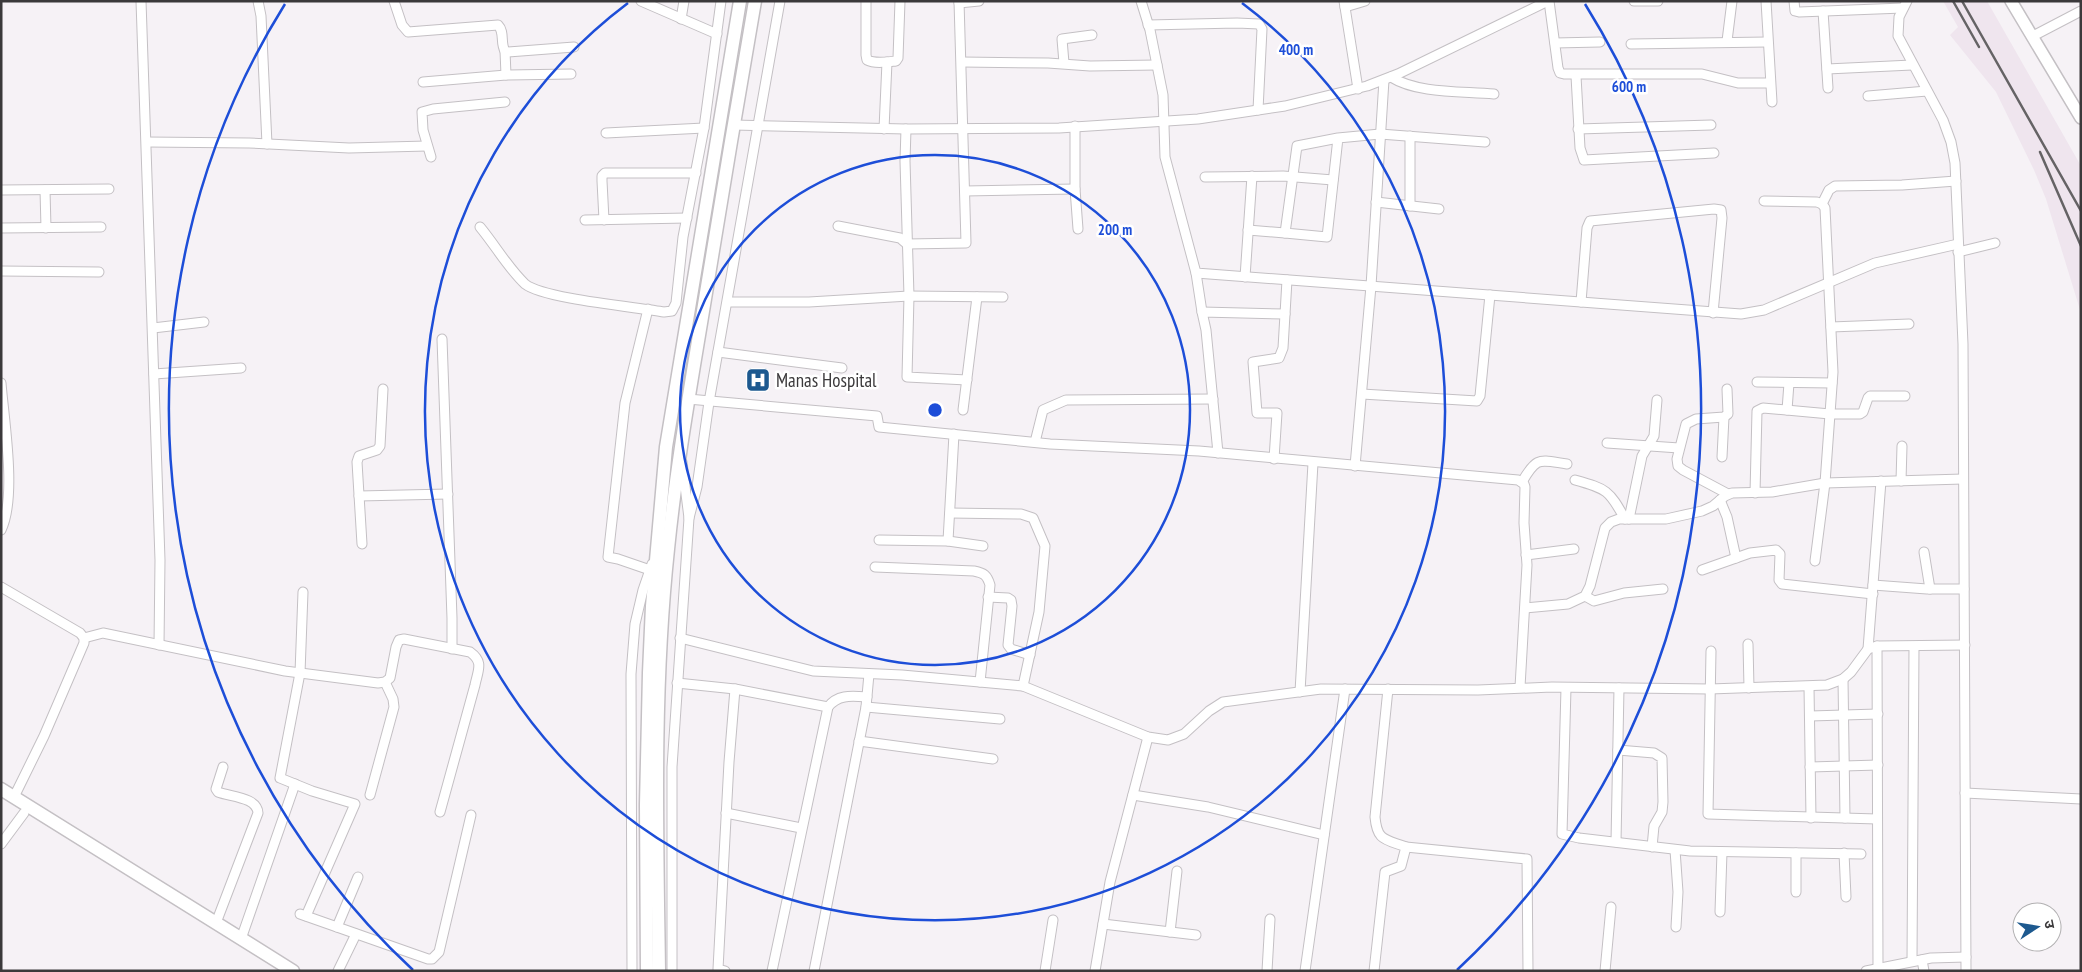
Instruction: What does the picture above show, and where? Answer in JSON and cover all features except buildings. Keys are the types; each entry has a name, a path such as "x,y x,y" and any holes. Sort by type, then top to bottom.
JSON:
{"highway":[{"path":"647,971 646,805 648,682 666,447 740,1"},
{"path":"659,971 657,823 661,639 668,550 680,447 755,1"},
{"path":"1,789 24,813 279,971"},
{"path":"8,798 293,971"}],"main road":[{"path":"2011,1 2079,111"}],"street":[{"path":"142,1 161,568 159,645"},
{"path":"258,1 261,16 267,144"},
{"path":"394,1 402,25 408,32 498,25 501,28 505,51 506,75"},
{"path":"641,1 716,34"},
{"path":"681,19 684,1"},
{"path":"672,310 676,303 687,218 704,128 721,1"},
{"path":"672,971 672,767 689,518 697,487 709,402 780,1"},
{"path":"866,1 866,55 867,60 871,62 896,61 898,58 900,1"},
{"path":"838,226 900,238 907,244 966,243 959,2 979,1"},
{"path":"1141,1 1158,65 1165,122 1165,157 1196,273 1206,330 1218,453"},
{"path":"1358,89 1344,4 1365,1"},
{"path":"734,125 906,130 1075,126 1165,122 1285,106 1358,89 1387,79 1548,1 1560,73 1576,76 1702,74 1738,83 1770,83"},
{"path":"1634,1 1658,1"},
{"path":"1727,42 1732,1"},
{"path":"1766,1 1772,102"},
{"path":"1794,1 1795,11 1823,11 1905,5 1897,26 1898,36 1947,130 1955,163 1963,344 1966,971"},
{"path":"1823,11 1828,88"},
{"path":"2033,36 2081,11"},
{"path":"1148,24 1237,22 1259,24 1262,29 1258,110"},
{"path":"1064,63 1062,39 1092,35"},
{"path":"1555,43 1600,42"},
{"path":"1631,44 1767,42"},
{"path":"505,51 574,47"},
{"path":"884,129 887,62"},
{"path":"962,62 1064,63 1081,66 1158,65"},
{"path":"1827,69 1912,65"},
{"path":"423,82 506,75 571,74"},
{"path":"1576,76 1578,129 1580,148 1584,160 1714,154"},
{"path":"1387,79 1415,87 1494,94"},
{"path":"1356,466 1371,286 1380,134 1387,79"},
{"path":"1868,96 1927,91"},
{"path":"432,157 427,146 421,121 422,112 433,109 505,102"},
{"path":"1578,129 1711,125"},
{"path":"1075,126 1075,189 1078,229"},
{"path":"606,133 704,128"},
{"path":"906,130 909,296 907,377 967,380"},
{"path":"1285,233 1298,144 1380,134 1485,142"},
{"path":"1410,136 1410,206"},
{"path":"1248,230 1327,237 1338,138"},
{"path":"147,142 357,148 427,146"},
{"path":"604,220 602,176 605,173 696,173"},
{"path":"1245,277 1252,176"},
{"path":"1205,177 1293,176 1333,180"},
{"path":"1816,561 1825,483 1832,383 1832,327 1824,208 1822,204 1829,190 1834,186 1902,185 1956,181"},
{"path":"1,190 109,189"},
{"path":"965,191 1075,189"},
{"path":"45,190 46,228"},
{"path":"1764,201 1822,204"},
{"path":"1376,202 1439,209"},
{"path":"1581,302 1587,228 1590,221 1714,209 1721,210 1722,218 1713,313"},
{"path":"586,220 687,218"},
{"path":"1,228 101,227"},
{"path":"480,227 520,277 532,288 558,296 668,312 672,310 687,314"},
{"path":"1196,273 1713,313 1754,313 1886,259 1994,243"},
{"path":"1,271 99,272"},
{"path":"1274,459 1277,413 1257,413 1253,362 1279,358 1283,348 1287,280"},
{"path":"1362,394 1477,401 1480,396 1490,295"},
{"path":"728,302 809,302 909,296 1003,297"},
{"path":"963,410 978,297"},
{"path":"648,309 625,403 608,557 650,570"},
{"path":"1202,312 1285,314"},
{"path":"153,328 204,322"},
{"path":"1832,327 1909,324"},
{"path":"442,339 452,649"},
{"path":"718,352 842,368"},
{"path":"154,374 241,368"},
{"path":"1757,382 1832,383"},
{"path":"1787,410 1789,382"},
{"path":"1,383 9,492 7,513 1,530"},
{"path":"362,544 357,462 359,456 377,450 382,440 383,389"},
{"path":"1722,457 1724,417 1729,411 1727,390"},
{"path":"1754,492 1757,411 1763,408 1830,414 1863,412 1870,396 1905,396"},
{"path":"688,399 877,416 879,427 1035,442 1218,453 1522,482"},
{"path":"1035,442 1043,410 1066,400 1213,399"},
{"path":"1627,519 1642,456 1654,436 1657,400"},
{"path":"1724,417 1696,419 1686,424 1677,459 1678,466 1728,494 1772,492 1825,483 1963,479"},
{"path":"948,541 954,434"},
{"path":"1608,443 1679,448"},
{"path":"1901,481 1902,446"},
{"path":"680,447 689,518"},
{"path":"1522,482 1531,467 1539,461 1567,464"},
{"path":"1300,692 1313,463"},
{"path":"1575,480 1598,487 1607,492 1627,519"},
{"path":"1878,968 1878,714 1873,647 1873,590 1881,481"},
{"path":"1520,687 1526,555 1524,522 1525,487 1522,482"},
{"path":"359,496 448,494"},
{"path":"1525,608 1568,604 1585,596 1590,586 1602,536 1605,528 1611,522 1627,519 1678,518 1714,506 1728,494"},
{"path":"1720,500 1728,518 1736,558"},
{"path":"950,513 1021,514 1033,518 1045,546 1039,612 1023,686"},
{"path":"879,540 948,541 983,546"},
{"path":"632,971 631,674 635,624 642,590 657,548"},
{"path":"1526,555 1574,549"},
{"path":"1702,570 1750,554 1776,550 1780,554 1779,580 1782,584 1873,590 1964,589"},
{"path":"1924,552 1930,589"},
{"path":"875,567 974,571 983,573 988,578 990,585 980,682"},
{"path":"1,587 80,633 84,638 84,643 44,736 8,798"},
{"path":"1585,596 1594,601 1624,593 1663,589"},
{"path":"302,592 300,673 280,778 355,804 303,915 376,939 428,959 436,957 471,815"},
{"path":"988,597 1008,598 1011,600 1008,645 1011,649 1030,655"},
{"path":"84,638 103,633 285,671 385,682 390,678 399,640 404,639 470,652 477,657 480,665 440,812"},
{"path":"680,638 813,671 1023,686 1148,737 1168,740 1184,734 1209,711 1223,702 1321,689 1478,690 1520,687 1710,689 1810,687 1827,685 1843,679 1873,647 1964,645"},
{"path":"1748,644 1749,688"},
{"path":"1912,962 1914,647"},
{"path":"1711,651 1708,814 1877,819"},
{"path":"814,971 859,740 869,674"},
{"path":"1843,679 1845,818"},
{"path":"370,795 394,708 393,699 385,682"},
{"path":"677,684 736,689 828,707"},
{"path":"1810,687 1811,818"},
{"path":"1566,688 1562,834 1579,838 1675,850 1861,854"},
{"path":"1616,842 1619,688"},
{"path":"725,971 718,969 726,813 736,689"},
{"path":"1305,971 1345,689"},
{"path":"1388,689 1375,817 1376,831 1383,838 1406,847 1527,858 1528,971"},
{"path":"772,971 828,707 834,699 850,696 866,702 1000,719"},
{"path":"1810,716 1878,714"},
{"path":"1095,971 1110,882 1148,737"},
{"path":"859,740 993,759"},
{"path":"1618,750 1654,753 1662,758 1662,812 1653,830 1652,847"},
{"path":"1810,767 1878,765"},
{"path":"216,923 258,813 258,807 253,802 218,792 216,788 217,783 223,767"},
{"path":"241,939 296,784"},
{"path":"1965,794 2081,799"},
{"path":"1133,795 1208,807 1324,835"},
{"path":"1,844 24,813"},
{"path":"726,813 801,828"},
{"path":"1374,971 1385,872 1401,866 1406,847"},
{"path":"1675,850 1678,892 1676,926"},
{"path":"1720,912 1722,852"},
{"path":"1796,853 1796,892"},
{"path":"1844,853 1846,897"},
{"path":"1170,932 1176,871"},
{"path":"337,927 358,877"},
{"path":"1605,971 1610,907"},
{"path":"1267,971 1270,919"},
{"path":"1045,971 1053,920"},
{"path":"1103,924 1196,935"},
{"path":"338,971 356,934"},
{"path":"1866,971 1922,960 1966,958"},
{"path":"1922,960 1924,971"}],"shaded area":[{"path":"1943,1 1987,1 2081,166 2081,313 2046,199 2034,170 1996,92 1950,35 1958,27"}],"railway":[{"path":"1953,1 1979,47"},
{"path":"1962,1 2081,211"},
{"path":"2040,152 2081,246"}],"place":[{"name":"Manas Hospital","path":"758,380"}]}
